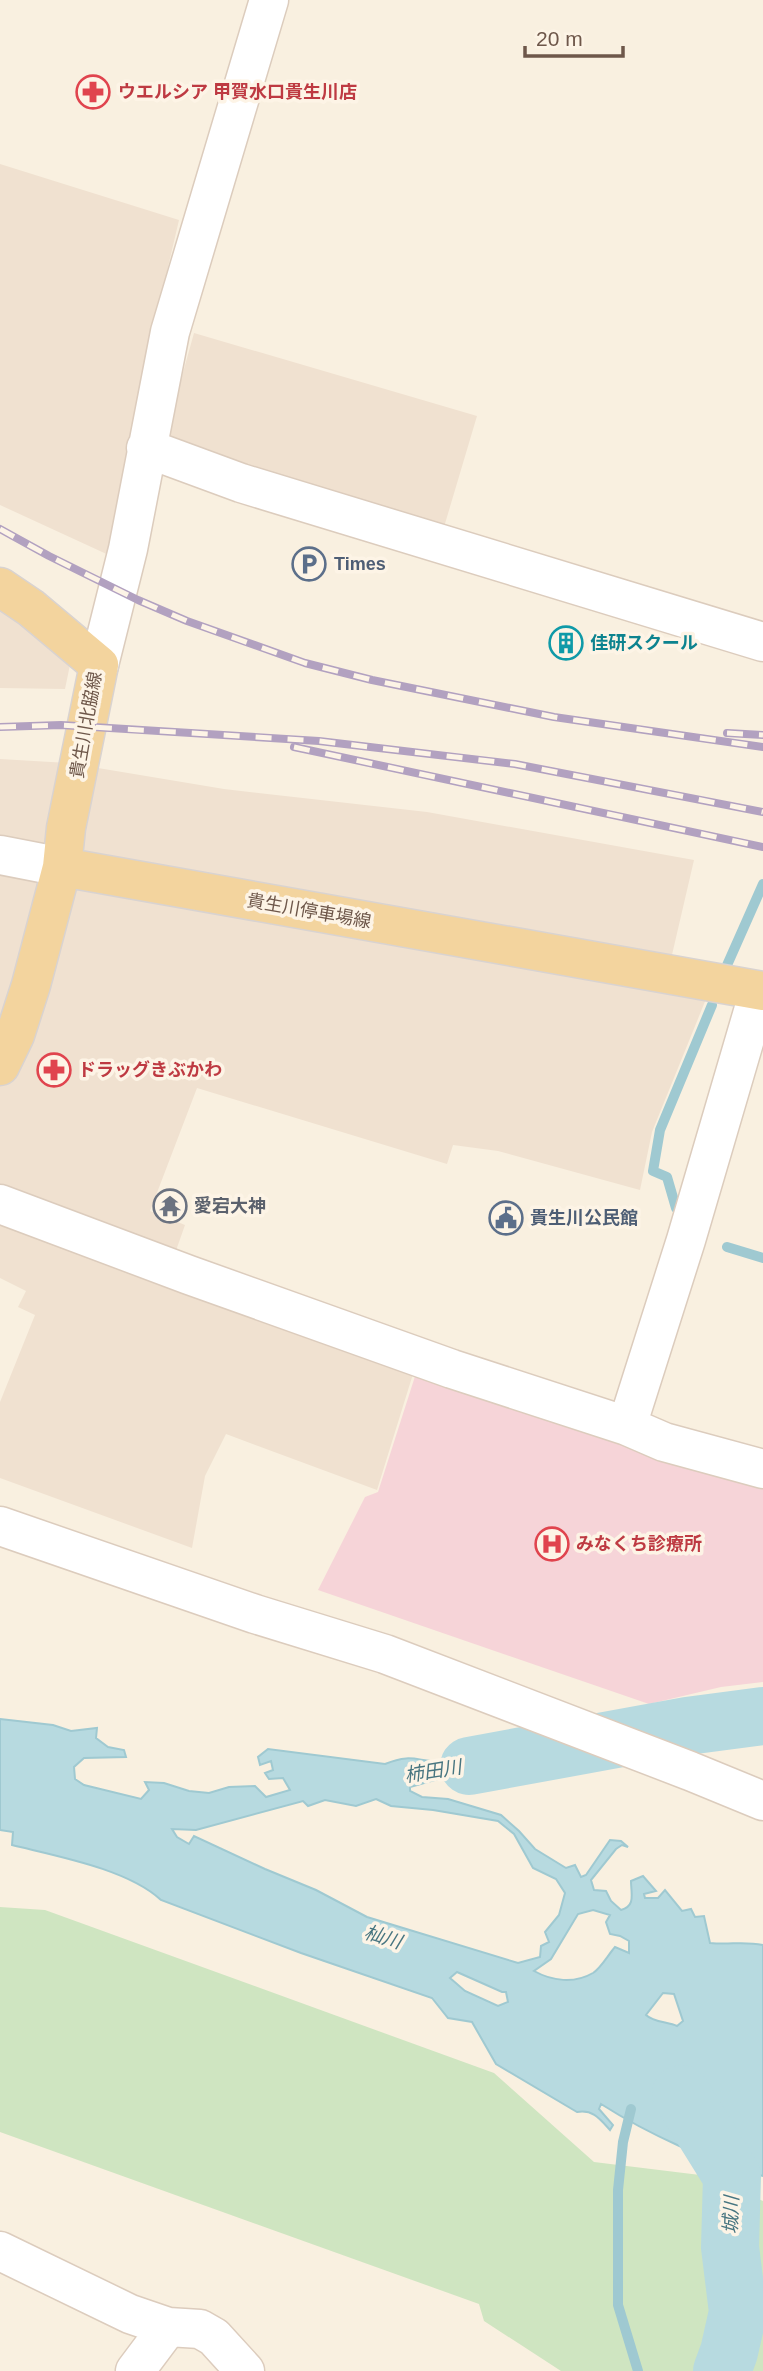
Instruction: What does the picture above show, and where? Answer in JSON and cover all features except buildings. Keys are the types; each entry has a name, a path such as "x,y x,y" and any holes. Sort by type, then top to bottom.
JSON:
{"main road":[{"name":"貴生川北脇線","path":"0,587 31,608 99,665 66,828 62,866"},
{"name":"貴生川停車場線","path":"62,866 761,991"},
{"path":"0,1066 15,1035 27,998 62,866"}],"street":[{"path":"99,665 128,549 170,332 269,0"},
{"path":"146,449 241,483 763,642"},
{"path":"0,855 62,866"},
{"path":"627,1426 761,991"},
{"path":"0,1203 189,1275 627,1426 664,1442 763,1469"},
{"path":"0,1526 255,1614 385,1654 763,1801"},
{"path":"0,2251 130,2314 168,2327 200,2329 214,2337 245,2371"},
{"path":"135,2371 168,2327"}],"shaded area":[{"path":"0,164 179,220 154,327 113,557 0,505"},
{"path":"194,333 477,416 444,527 176,445 167,430"},
{"path":"0,606 71,660 65,689 0,688"},
{"path":"0,759 68,763 224,789 427,812 694,860 665,985 706,999 652,1132 640,1190 498,1151 453,1145 447,1164 197,1088 150,1211 185,1225 167,1276 417,1361 377,1490 226,1434 205,1476 192,1548 0,1478 0,1402 35,1315 18,1307 26,1291 0,1278"},
{"name":"みなくち診療所","path":"418,1367 763,1481 763,1682 721,1687 649,1704 318,1590 365,1497 378,1492"}],"green space":[{"path":"0,1907 45,1910 494,2073 594,2162 700,2175 763,2201 763,2371 561,2371 484,2321 479,2304 0,2132"}],"water":[{"name":"杣川","path":"0,1719 53,1725 71,1731 97,1728 96,1738 108,1747 124,1750 126,1757 84,1758 74,1767 75,1779 84,1785 141,1799 149,1790 145,1782 164,1783 189,1791 209,1793 229,1787 255,1786 266,1797 290,1790 283,1778 269,1779 265,1773 273,1770 271,1761 260,1765 258,1757 268,1749 385,1764 410,1758 444,1761 511,1747 538,1749 552,1755 474,1769 410,1787 410,1791 422,1797 448,1799 501,1815 535,1849 566,1868 575,1865 581,1877 586,1875 610,1840 621,1841 628,1847 622,1845 616,1849 591,1880 594,1890 606,1891 611,1901 621,1910 631,1902 631,1881 643,1876 656,1891 644,1894 645,1898 658,1898 665,1890 682,1911 691,1909 695,1917 704,1916 710,1943 763,1945 763,2176 679,2146 601,2104 599,2109 613,2125 610,2130 592,2113 577,2112 496,2064 472,2022 448,2018 432,1998 301,1953 161,1900 147,1889 111,1872 12,1845 13,1832 0,1830","holes":["376,1799 391,1806 498,1821 514,1834 533,1868 556,1879 565,1893 559,1915 545,1932 549,1942 541,1946 540,1957 518,1963 367,1917 316,1890 194,1836 189,1844 177,1837 172,1829 196,1830 303,1801 308,1806 325,1800 356,1806","593,1910 610,1915 606,1922 610,1934 629,1941 629,1953 615,1947 596,1971 578,1979 556,1979 534,1971 551,1959 578,1914","457,1972 506,1992 508,2002 498,2006 465,1991 450,1978","663,1993 674,1994 683,2021 677,2026 646,2015"]}],"waterway":[{"path":"724,972 763,884"},
{"path":"676,1208 667,1177 653,1171 660,1130 712,1005"},
{"path":"727,1247 763,1258"},
{"name":"柿田川","path":"469,1766 687,1726 763,1716"},
{"name":"城川","path":"681,2094 732,2176 730,2247 738,2312 722,2371"},
{"path":"631,2109 623,2142 618,2190 618,2305 638,2371"}],"railway":[{"path":"0,529 138,600 187,621 305,663 372,680 554,717 763,747"},
{"path":"0,727 61,725 319,741 515,764 763,812"},
{"path":"727,733 763,735"},
{"path":"294,747 763,847"}],"place":[{"name":"ウエルシア 甲賀水口貴生川店","path":"93,92"},
{"name":"Times","path":"309,564"},
{"name":"佳研スクール","path":"566,643"},
{"name":"ドラッグきぶかわ","path":"54,1070"},
{"name":"愛宕大神","path":"170,1206"},
{"name":"貴生川公民館","path":"506,1218"},
{"name":"みなくち診療所","path":"552,1544"}]}
